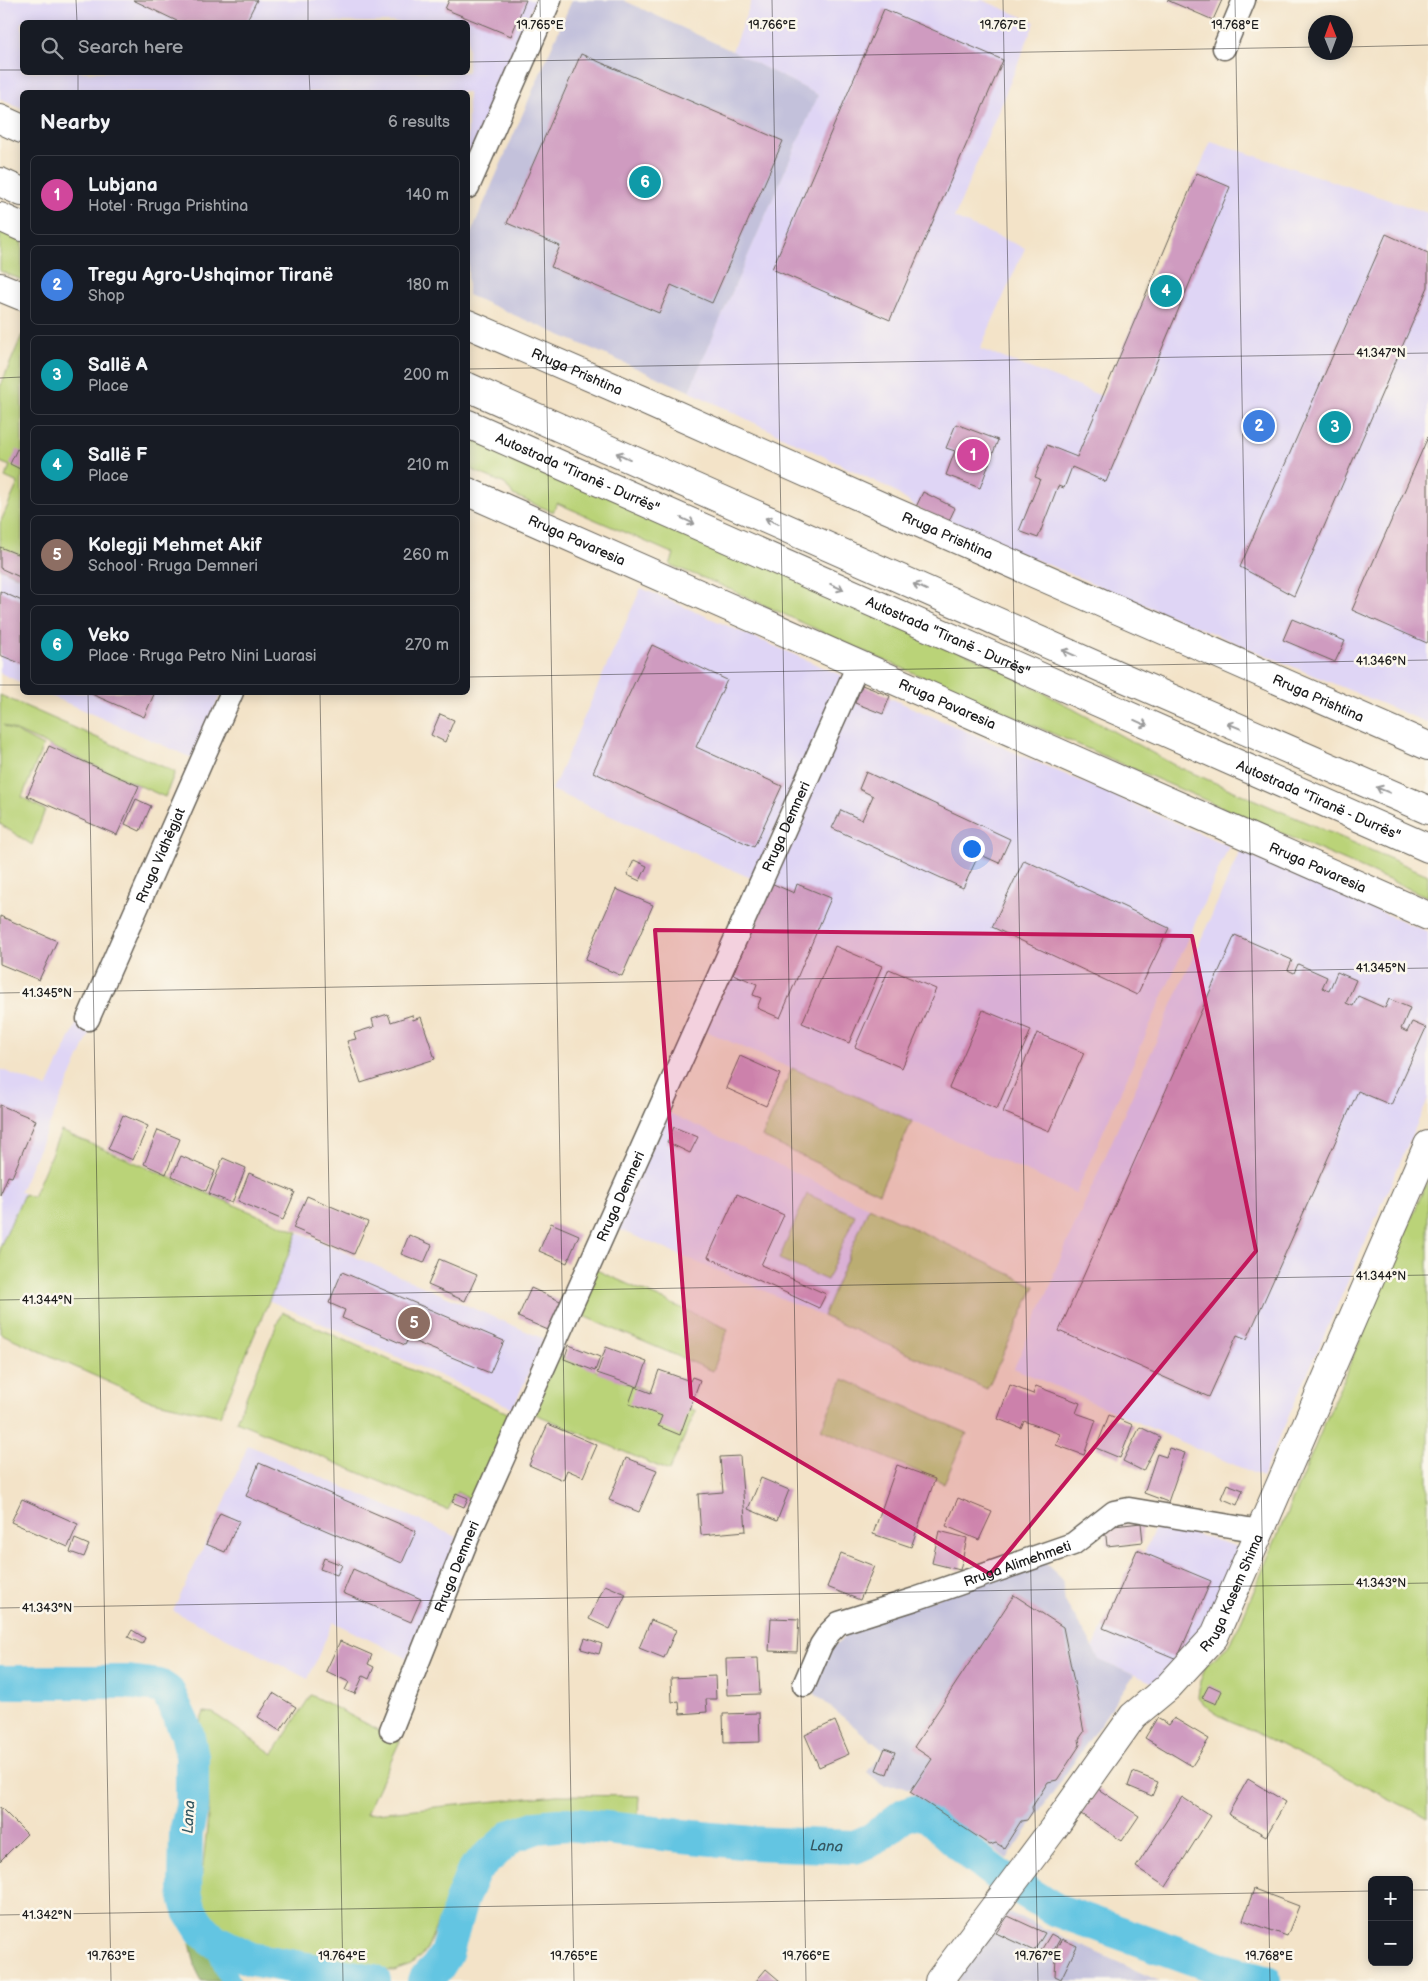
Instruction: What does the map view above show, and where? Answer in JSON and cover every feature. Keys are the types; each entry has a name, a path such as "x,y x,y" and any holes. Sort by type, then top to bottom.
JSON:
{"main road":[{"path":"0,119 20,128"},
{"path":"0,182 20,191"},
{"path":"0,218 20,226"},
{"path":"0,286 20,295"},
{"name":"Rruga Prishtina","path":"470,325 1428,746"},
{"path":"470,388 1104,669 1428,810"},
{"name":"Autostrada \"Tiranë - Durrës\"","path":"470,425 1428,848"},
{"name":"Rruga Pavaresia","path":"470,493 1428,916"},
{"name":"Rruga Kasem Shima","path":"939,1981 1053,1829 1133,1716 1168,1687 1214,1637 1428,1145"}],"street":[{"path":"470,182 550,0"},
{"path":"1224,48 1244,0"},
{"name":"Rruga Demneri","path":"391,1730 471,1530 858,664"},
{"name":"Rruga Vidhëgjat","path":"88,1019 231,695"},
{"name":"Rruga Alimehmeti","path":"804,1685 821,1645 828,1633 839,1623 915,1599 1073,1544 1114,1512 1128,1509 1260,1531"}],"highlighted area":[{"path":"655,930 1192,936 1256,1251 990,1574 691,1397"}],"shaded area":[{"path":"0,0 535,0 470,157 470,90 20,90 20,108 0,99"},
{"path":"572,0 623,0 732,51 818,95 689,391 470,296 470,235"},
{"path":"752,0 982,0 1035,22 954,218 1025,248 980,349 1102,396 1211,141 1428,213 1428,723 948,523 916,507 891,489 689,391 818,95 732,51"},
{"path":"0,568 20,577 20,682 0,673"},
{"path":"641,588 843,676 753,879 552,790"},
{"path":"858,684 1229,846 1076,1193 706,1031"},
{"path":"49,695 220,695 192,758"},
{"path":"1240,851 1428,932 1428,1099 1262,1477 1014,1368 1055,1276 1053,1275"},
{"path":"80,1016 95,1022 20,1191 24,1194 0,1247 0,1069 47,1088"},
{"path":"667,1112 1035,1286 987,1389 765,1291 616,1228"},
{"path":"298,1232 544,1339 513,1408 268,1300"},
{"path":"248,1445 457,1537 407,1658 333,1622 308,1679 173,1611 223,1506"},
{"path":"1157,1523 1242,1548 1195,1644 1156,1684 1099,1660 1093,1649 1137,1550 1144,1553"},
{"path":"1043,1561 1062,1579 1065,1602 1088,1638 1099,1660 1134,1675 1007,1859 918,1792 902,1786 884,1786 867,1772 884,1751 815,1694 813,1684 828,1651 856,1626"},
{"path":"1006,1911 1159,1981 958,1981 974,1954"}],"green space":[{"path":"0,227 20,236 20,279 0,271"},
{"path":"20,340 20,577 0,568 0,523 18,483 5,477 10,466 0,462 0,387"},
{"path":"470,435 1003,670 1174,765 1428,875 1428,897 879,658 716,583 670,565 674,554 557,503 553,512 513,495 505,484 470,469"},
{"path":"0,695 175,772 165,797 3,725 43,746 22,797 45,810 32,845 0,824"},
{"path":"792,1068 912,1121 879,1193 762,1137"},
{"path":"61,1131 298,1232 220,1416 148,1400 0,1333 0,1247 24,1194 33,1197"},
{"path":"1428,1179 1428,1818 1224,1718 1203,1703 1198,1697 1200,1681 1206,1665 1228,1646 1239,1626"},
{"path":"807,1194 855,1215 827,1280 779,1259"},
{"path":"869,1207 1035,1286 987,1389 823,1316"},
{"path":"594,1269 728,1329 713,1371 576,1313"},
{"path":"282,1312 510,1414 474,1501 457,1492 448,1510 236,1421"},
{"path":"558,1355 696,1411 669,1471 533,1413"},
{"path":"843,1379 967,1433 944,1483 821,1429"},
{"path":"311,1695 400,1741 366,1814 557,1795 639,1796 638,1818 561,1815 519,1820 507,1827 467,1865 452,1888 426,1951 411,1965 394,1971 376,1970 310,1955 245,1945 221,1929 203,1904 200,1893 209,1808 208,1778 198,1728 204,1712 213,1713 273,1754"},
{"path":"196,1936 210,1943 234,1970 240,1981 202,1981 196,1969 190,1943"}],"building":[{"path":"133,0 257,0 247,20 175,20"},
{"path":"449,0 526,0 511,36 445,9"},
{"path":"1167,0 1222,0 1213,20"},
{"path":"884,9 1003,60 890,320 772,269"},
{"path":"581,54 783,141 712,303 671,285 659,313 551,267 560,246 507,223"},
{"path":"1197,173 1230,187 1106,482 1072,467 1064,488 1058,486 1038,538 1019,531 1040,479 1035,477 1047,445 1077,457"},
{"path":"1386,234 1428,253 1428,287 1294,596 1240,567"},
{"path":"956,424 998,440 980,488 946,475 955,451 946,448"},
{"path":"1428,437 1428,641 1427,643 1352,610"},
{"path":"17,449 20,451 20,469 10,464"},
{"path":"923,492 955,508 948,523 916,507"},
{"path":"0,547 20,555 20,577 0,568"},
{"path":"0,591 20,600 20,663 0,655"},
{"path":"1292,619 1345,641 1335,662 1283,640"},
{"path":"652,645 727,680 696,747 782,786 754,847 593,772"},
{"path":"862,685 890,696 883,714 855,703"},
{"path":"94,695 154,695 144,717"},
{"path":"440,714 454,720 445,742 431,735"},
{"path":"49,746 139,786 117,835 27,796"},
{"path":"866,772 1010,839 999,863 979,854 963,888 832,828 841,810 862,820 873,796 859,789"},
{"path":"136,799 151,806 140,831 125,824"},
{"path":"634,860 647,866 640,881 627,875"},
{"path":"1024,860 1169,928 1137,995 992,927"},
{"path":"771,883 794,893 797,884 831,898 780,1018 757,1008 761,998 753,995 757,984 733,974"},
{"path":"616,889 653,905 622,976 585,960"},
{"path":"0,916 57,941 39,980 0,964"},
{"path":"1235,935 1292,960 1288,970 1294,973 1298,964 1327,977 1322,988 1329,991 1337,972 1356,980 1346,1003 1353,1006 1358,996 1385,1008 1389,999 1410,1008 1401,1029 1407,1032 1412,1022 1426,1028 1391,1105 1358,1091 1247,1339 1237,1335 1209,1397 1059,1331"},
{"path":"835,946 882,966 849,1043 802,1023"},
{"path":"889,969 936,989 902,1068 855,1047"},
{"path":"983,1010 1031,1030 997,1109 949,1088"},
{"path":"388,1014 391,1022 412,1015 413,1020 421,1017 435,1059 361,1083 347,1041 356,1039 354,1033 374,1027 372,1019"},
{"path":"1037,1033 1084,1053 1049,1131 1003,1112"},
{"path":"740,1056 780,1074 766,1106 726,1088"},
{"path":"0,1105 36,1120 12,1177 8,1176 0,1195"},
{"path":"123,1115 148,1126 133,1160 108,1149"},
{"path":"674,1127 698,1137 690,1153 667,1142"},
{"path":"158,1130 180,1139 166,1174 144,1164"},
{"path":"181,1156 215,1171 206,1191 172,1176"},
{"path":"223,1158 246,1168 232,1203 209,1194"},
{"path":"249,1173 295,1192 283,1220 238,1201"},
{"path":"737,1194 784,1215 761,1265 826,1294 819,1308 708,1257"},
{"path":"307,1196 368,1222 354,1254 293,1228"},
{"path":"551,1223 579,1235 567,1263 539,1251"},
{"path":"409,1235 432,1245 424,1263 401,1254"},
{"path":"439,1259 477,1275 465,1301 428,1285"},
{"path":"342,1272 504,1341 490,1373 408,1339 405,1345 342,1318 345,1310 329,1303"},
{"path":"531,1288 567,1304 555,1333 518,1317"},
{"path":"569,1345 600,1357 595,1371 564,1359"},
{"path":"606,1347 647,1362 638,1387 597,1373"},
{"path":"659,1370 690,1381 692,1377 700,1380 680,1435 658,1426 662,1416 629,1404 635,1387 651,1393"},
{"path":"1010,1385 1033,1394 1036,1386 1080,1403 1076,1413 1096,1420 1084,1455 1056,1445 1060,1434 1024,1421 1021,1428 998,1419"},
{"path":"1109,1415 1133,1425 1120,1458 1096,1448"},
{"path":"548,1424 597,1445 583,1477 567,1470 563,1480 529,1465"},
{"path":"1140,1427 1160,1437 1143,1471 1123,1461"},
{"path":"1169,1448 1185,1453 1168,1502 1144,1493 1157,1454 1166,1457"},
{"path":"740,1456 746,1531 701,1535 698,1494 723,1492 720,1457"},
{"path":"626,1458 657,1470 639,1512 609,1500"},
{"path":"259,1463 416,1531 402,1563 246,1496"},
{"path":"897,1465 935,1479 911,1547 873,1534"},
{"path":"761,1478 789,1490 777,1521 748,1509"},
{"path":"1227,1484 1243,1490 1237,1505 1221,1498"},
{"path":"456,1493 468,1498 464,1507 452,1502"},
{"path":"958,1498 992,1512 979,1540 946,1526"},
{"path":"22,1499 78,1524 68,1547 11,1522"},
{"path":"220,1513 239,1521 225,1552 206,1544"},
{"path":"1141,1523 1143,1542 1107,1546 1105,1527"},
{"path":"939,1531 967,1538 960,1570 932,1563"},
{"path":"75,1539 89,1545 84,1557 70,1552"},
{"path":"1137,1550 1211,1581 1177,1659 1103,1628"},
{"path":"841,1553 874,1566 860,1600 827,1587"},
{"path":"324,1558 342,1565 337,1575 320,1569"},
{"path":"353,1569 421,1599 411,1622 343,1593"},
{"path":"605,1585 626,1594 610,1629 589,1619"},
{"path":"1014,1595 1063,1627 1084,1732 1079,1739 1080,1745 1057,1780 1048,1782 1032,1807 1033,1811 1027,1820 1021,1821 1004,1848 996,1843 990,1845 910,1792 932,1759 914,1747"},
{"path":"771,1618 799,1619 797,1652 769,1651"},
{"path":"651,1620 676,1630 664,1658 639,1648"},
{"path":"132,1630 145,1638 142,1644 128,1637"},
{"path":"585,1638 602,1644 599,1654 581,1649"},
{"path":"340,1641 372,1655 368,1664 374,1667 369,1679 363,1676 355,1694 345,1690 349,1682 326,1671"},
{"path":"758,1658 760,1694 727,1695 726,1659"},
{"path":"715,1676 716,1699 706,1699 707,1712 680,1714 679,1701 672,1702 671,1678"},
{"path":"1209,1685 1222,1691 1216,1704 1202,1698"},
{"path":"273,1693 296,1707 280,1731 258,1717"},
{"path":"759,1713 760,1742 724,1743 723,1714"},
{"path":"1157,1718 1169,1725 1174,1718 1209,1739 1192,1766 1145,1738"},
{"path":"835,1721 849,1754 819,1767 805,1735"},
{"path":"885,1748 895,1752 887,1774 876,1770"},
{"path":"1133,1772 1158,1782 1152,1796 1128,1786"},
{"path":"1248,1779 1286,1802 1266,1836 1228,1814"},
{"path":"1098,1789 1139,1816 1122,1841 1081,1814"},
{"path":"1182,1797 1211,1816 1166,1887 1136,1867"},
{"path":"0,1807 27,1834 0,1861"},
{"path":"1254,1889 1299,1906 1287,1936 1243,1920"},
{"path":"1008,1916 1045,1933 1034,1951 996,1933"},
{"path":"1051,1934 1060,1939 1051,1955 1040,1952"},
{"path":"1062,1939 1077,1946 1061,1979 1055,1976 1056,1958 1052,1956"},
{"path":"766,1969 780,1981 756,1981"}],"waterway":[{"name":"Lana","path":"0,1682 126,1682 159,1686 168,1692 187,1733 192,1756 192,1807 186,1832 185,1893 190,1911 200,1927 213,1940 251,1959 374,1981"},
{"name":"Lana","path":"424,1981 437,1968 446,1954 461,1901 474,1870 512,1836 537,1827 567,1824 751,1843 855,1847 873,1839 904,1815 911,1812 929,1816 973,1856 998,1875 1056,1910 1228,1971 1264,1981"},
{"path":"213,1940 230,1981"}],"place":[{"name":"Veko","path":"645,182"},
{"name":"Sallë F","path":"1166,291"},
{"name":"Tregu Agro-Ushqimor Tiranë","path":"1259,426"},
{"name":"Sallë A","path":"1335,427"},
{"name":"Lubjana","path":"973,455"},
{"name":"Kolegji Mehmet Akif","path":"414,1323"}]}
